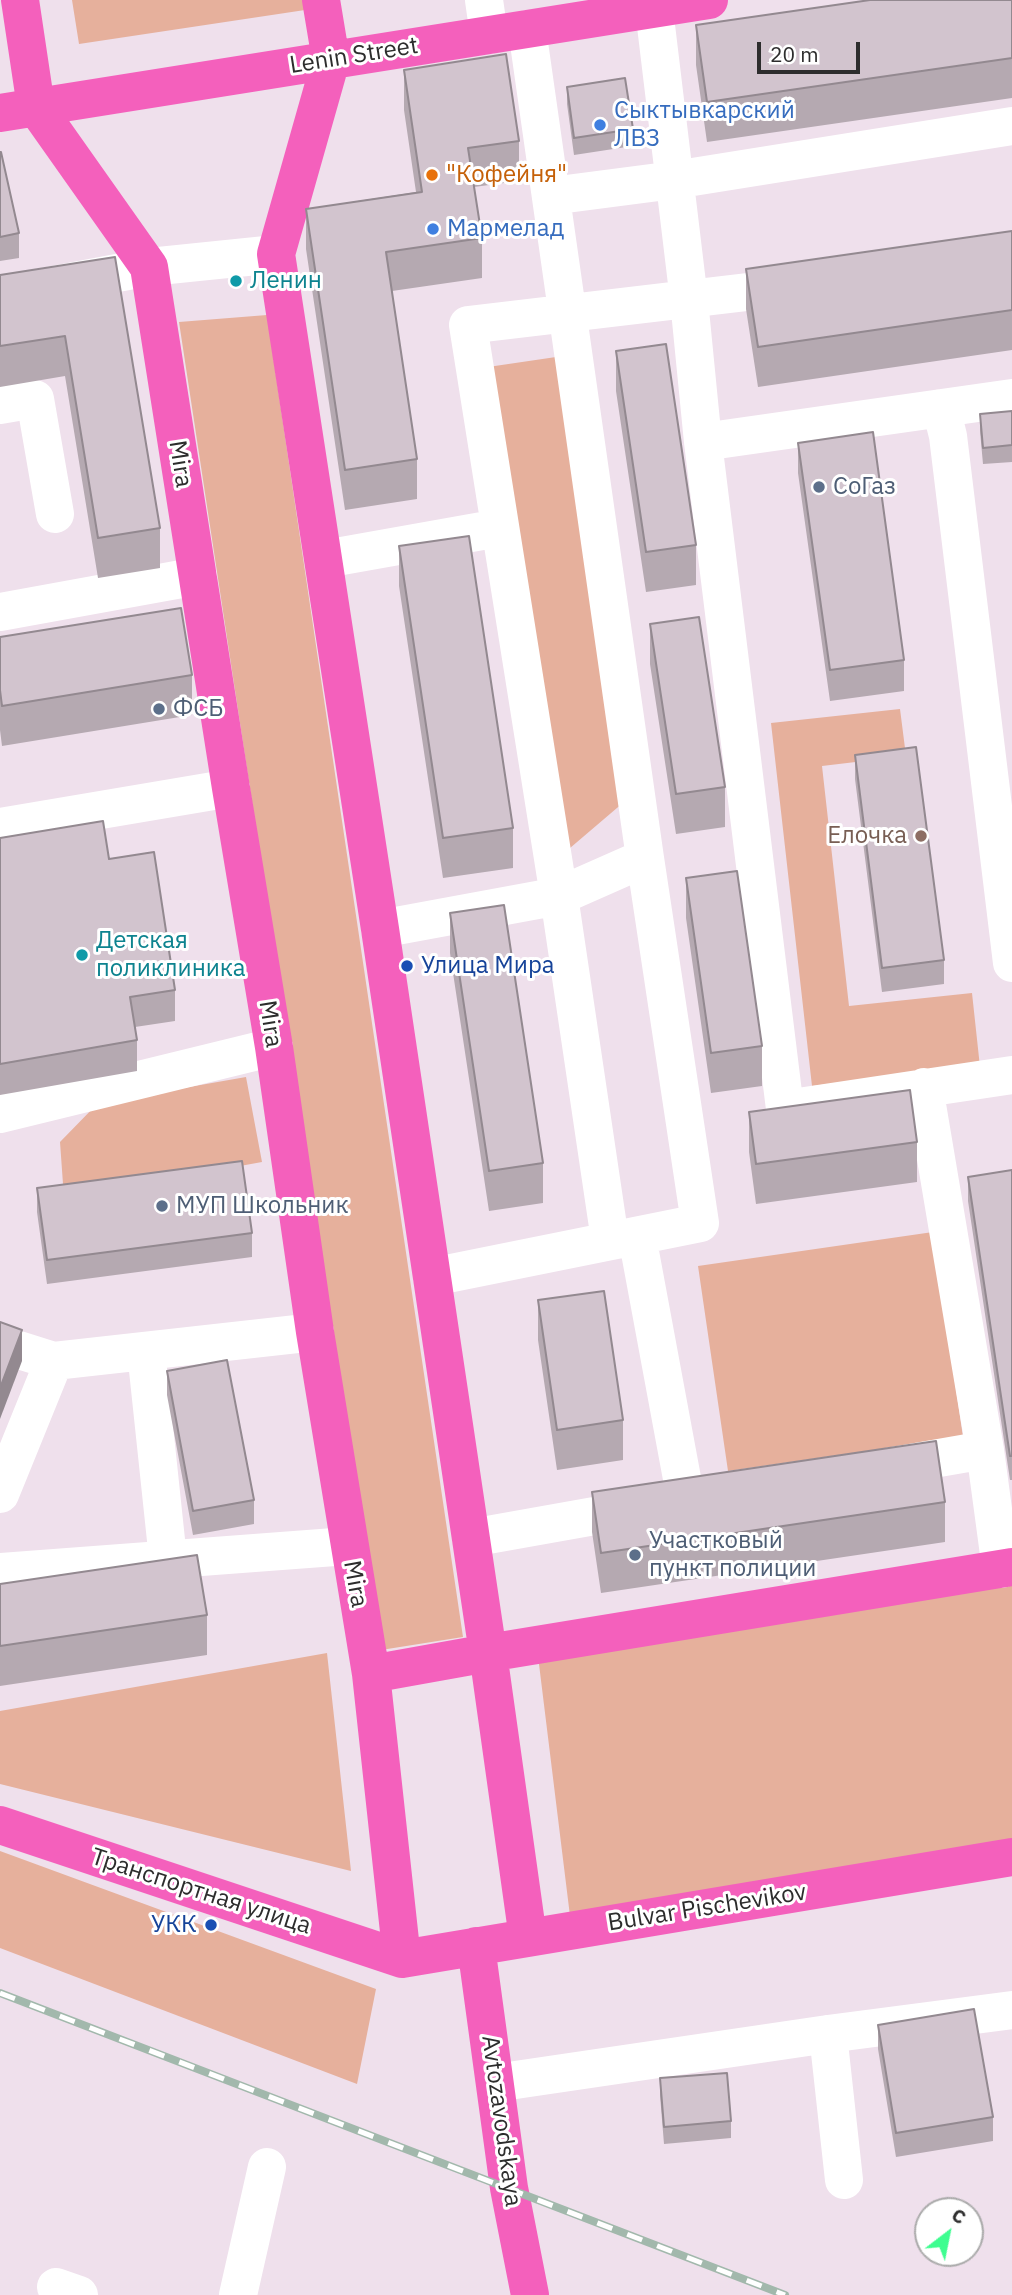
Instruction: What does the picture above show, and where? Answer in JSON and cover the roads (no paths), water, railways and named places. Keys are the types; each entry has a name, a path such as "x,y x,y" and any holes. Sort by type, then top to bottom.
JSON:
{"main road":[{"name":"Mira","path":"20,0 18,110 149,267 274,1047 348,1546 371,1674 402,1959"},
{"path":"321,0 331,60 276,254 325,559 528,1938"},
{"name":"Lenin Street","path":"18,110 331,60 486,18 527,29 709,0"},
{"path":"371,1674 1007,1568"},
{"name":"Транспортная улица","path":"0,1825 402,1959"},
{"name":"Bulvar Pischevikov","path":"402,1959 1012,1857"},
{"name":"Avtozavodskaya","path":"477,1946 509,2188 530,2295"}],"lane":[{"path":"654,9 703,442 785,1109 1012,1075"},
{"path":"432,1277 700,1223 645,859 527,29"},
{"path":"551,195 674,180 1012,126"},
{"path":"0,295 149,267 276,254"},
{"path":"686,1500 623,1238 559,896 468,325 837,281"},
{"path":"703,442 1012,398"},
{"path":"0,405 35,399 55,514"},
{"path":"941,408 948,436 1012,963"},
{"path":"325,559 499,528"},
{"path":"0,612 198,576"},
{"path":"0,827 231,788"},
{"path":"380,929 559,896 645,859"},
{"path":"0,1114 274,1047"},
{"path":"924,1087 1007,1568"},
{"path":"0,1344 54,1361 315,1332"},
{"path":"146,1350 168,1559"},
{"path":"0,1494 54,1361"},
{"path":"849,1473 985,1450"},
{"path":"471,1538 726,1494"},
{"path":"0,1572 348,1546"},
{"path":"495,2083 1012,2010"},
{"path":"828,2034 844,2180"},
{"path":"239,2295 267,2167"}],"railway":[{"path":"0,1993 785,2295"}],"place":[{"name":"Сыктывкарский ЛВЗ","path":"600,125"},
{"name":"\"Кофейня\"","path":"432,175"},
{"name":"Мармелад","path":"433,229"},
{"name":"Ленин","path":"236,281"},
{"name":"СоГаз","path":"819,487"},
{"name":"ФСБ","path":"159,709"},
{"name":"Елочка","path":"921,836"},
{"name":"Детская поликлиника","path":"82,955"},
{"name":"Улица Мира","path":"407,966"},
{"name":"МУП Школьник","path":"162,1206"},
{"name":"Участковый пункт полиции","path":"635,1555"},
{"name":"УКК","path":"211,1925"}]}
